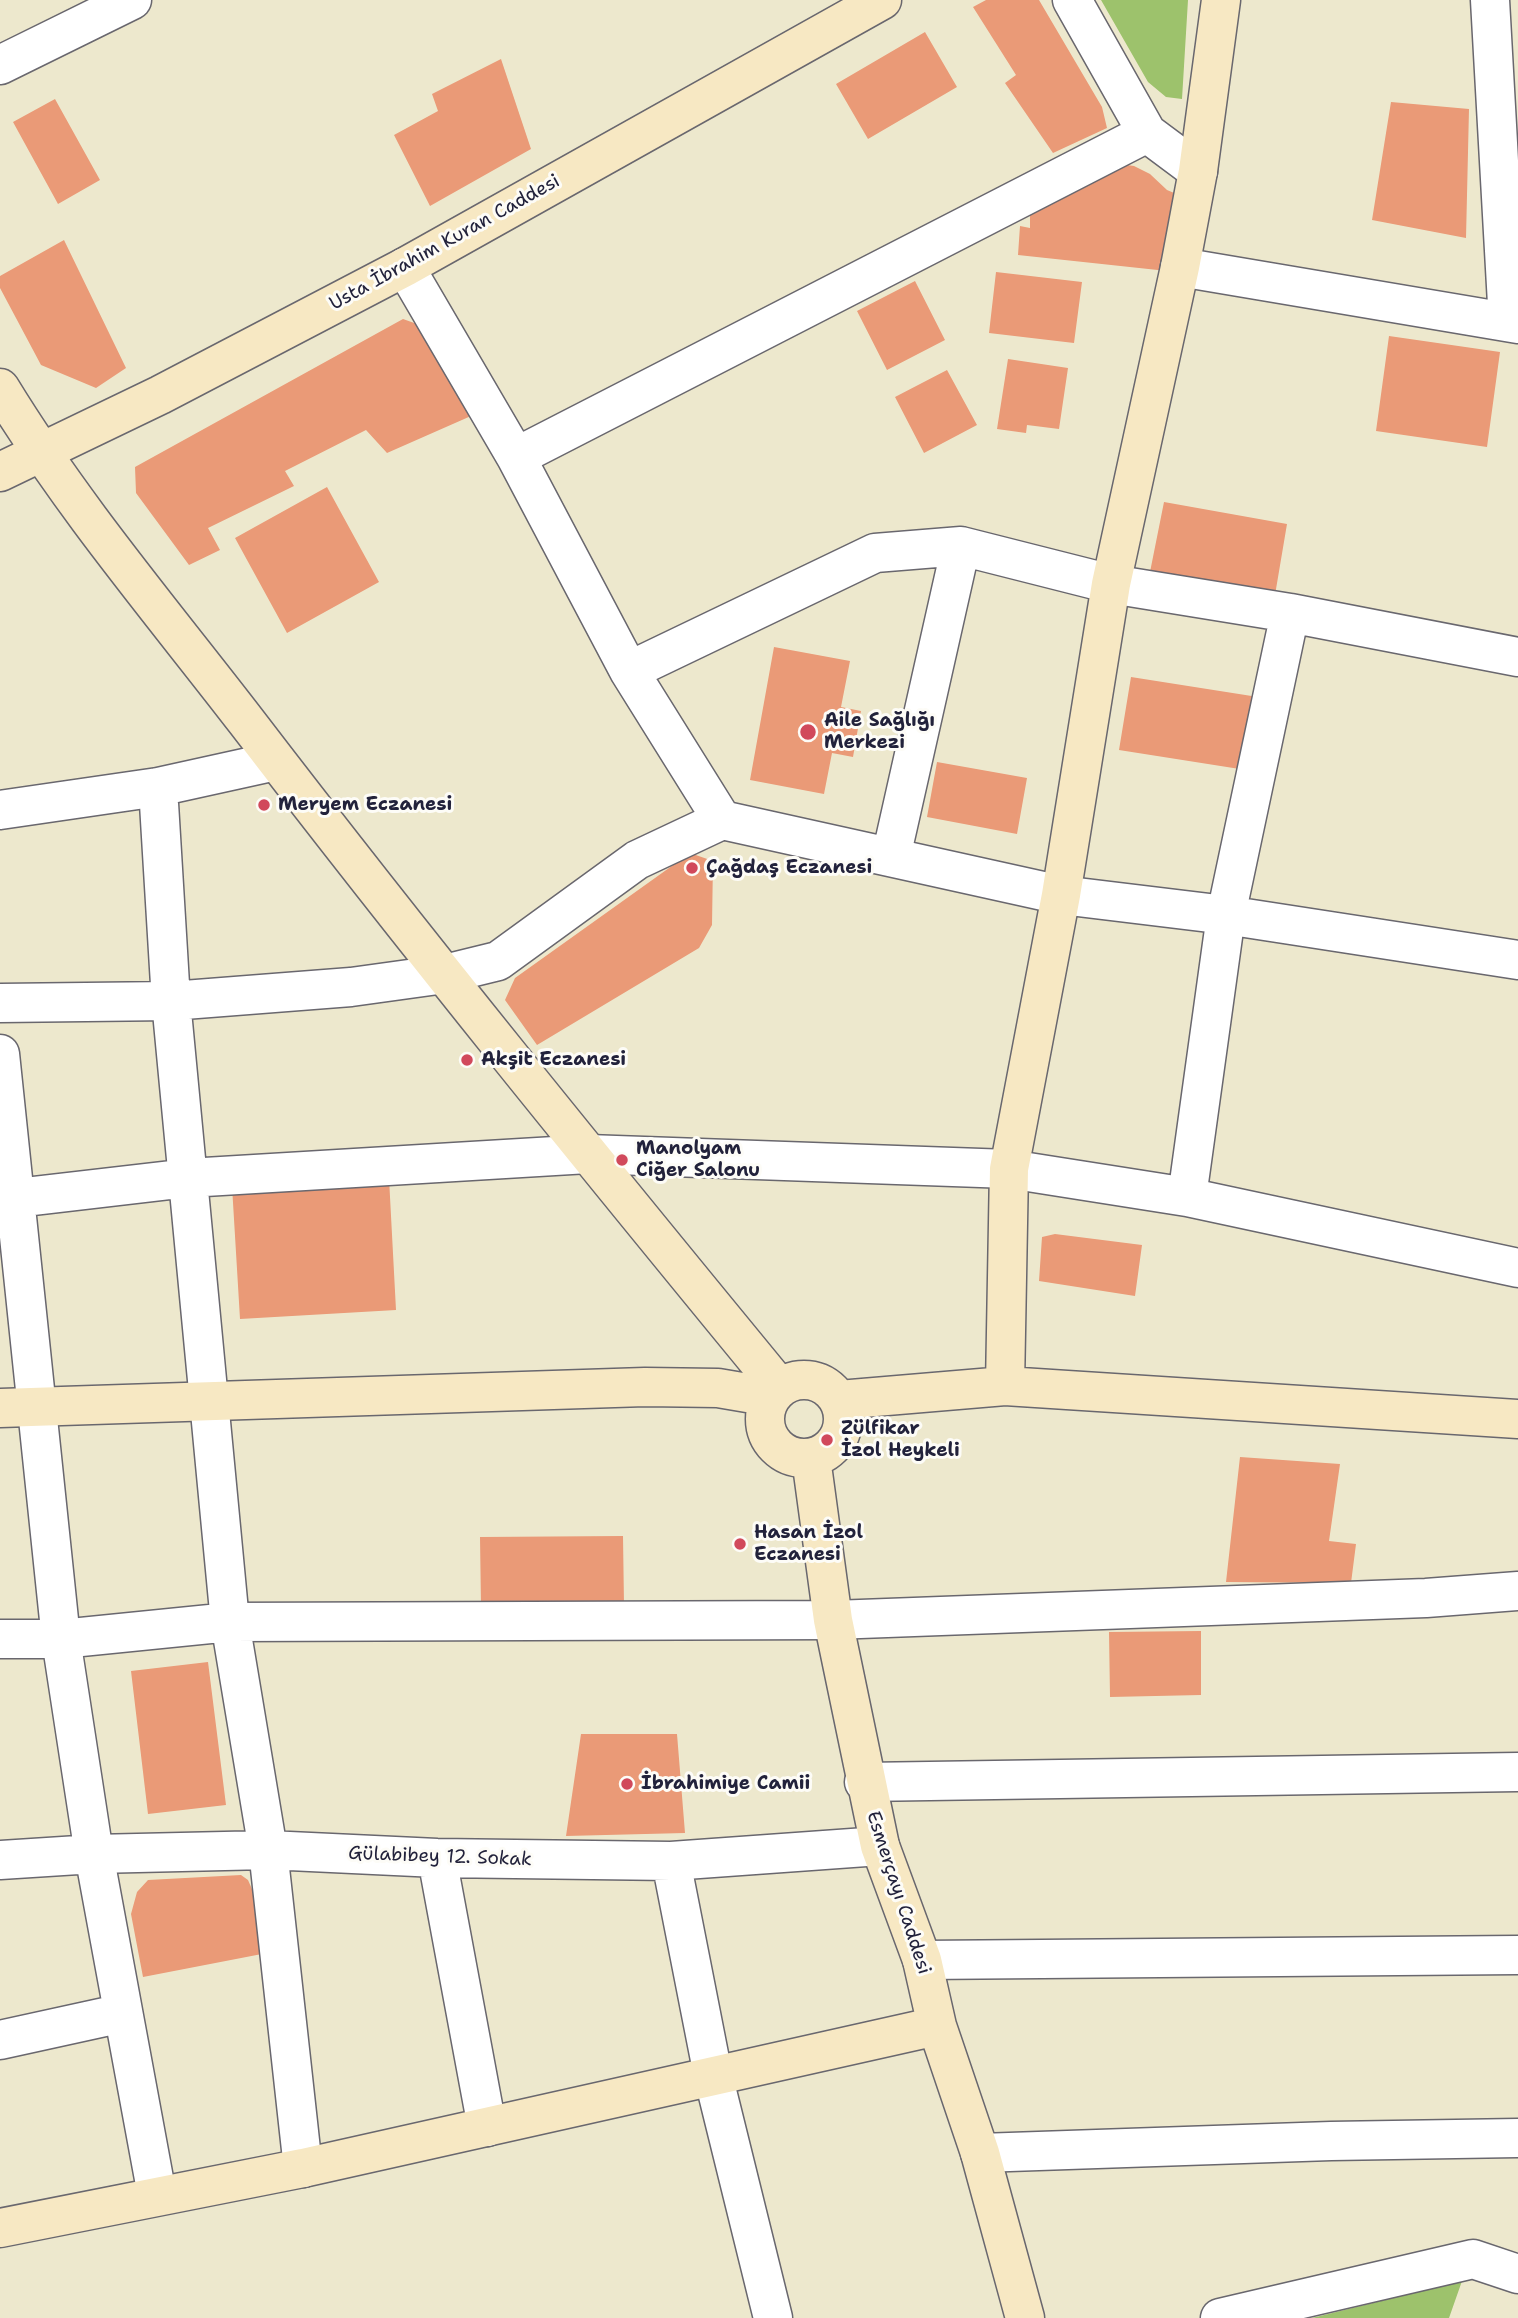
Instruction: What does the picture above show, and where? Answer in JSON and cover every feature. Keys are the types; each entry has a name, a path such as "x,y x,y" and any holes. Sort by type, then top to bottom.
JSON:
{"main road":[{"name":"Usta İbrahim Kuran Caddesi","path":"0,472 38,451 160,395 405,267 882,0"},
{"path":"1005,1386 1009,1169 1061,895 1111,584 1180,267 1198,171 1221,0"},
{"path":"0,388 38,451 276,761 775,1392"},
{"path":"795,1380 813,1380 828,1387 839,1401 844,1414 836,1443 825,1453 810,1458 793,1457 776,1448 767,1433 765,1414 775,1392 795,1380"},
{"path":"839,1401 1005,1386 1518,1419"},
{"path":"18,1407 207,1404 645,1387 775,1392"},
{"name":"Esmerçayı Caddesi","path":"810,1458 833,1620 864,1782 880,1846 922,1960 937,2026 980,2153 1025,2318"},
{"path":"0,2228 303,2168 937,2026"}],"street":[{"path":"0,65 92,9 132,0"},
{"path":"1072,0 1147,133 1198,171"},
{"path":"1180,267 1513,323 1490,0"},
{"path":"516,457 1147,133"},
{"path":"405,267 516,457 629,671 722,820"},
{"path":"629,671 875,553 961,546 1111,584 1290,613 1518,657"},
{"path":"891,857 961,546"},
{"path":"1187,1197 1226,915 1290,613"},
{"path":"0,810 158,787 276,761"},
{"path":"158,787 171,1001 207,1404 230,1622 268,1850 303,2168"},
{"path":"0,1003 171,1001 351,987 445,974 498,961 638,860 722,820 1061,895 1226,915 1518,960"},
{"path":"0,1054 18,1407 61,1639 94,1854 157,2195"},
{"path":"7,1200 188,1178 588,1154 1009,1169 1187,1197 1518,1268"},
{"path":"0,1639 61,1639 230,1622 833,1620 1426,1598 1518,1591"},
{"path":"864,1782 1518,1772"},
{"name":"Gülabibey 12. Sokak","path":"0,1860 94,1854 268,1850 437,1858 671,1861 880,1846"},
{"path":"437,1858 487,2127"},
{"path":"671,1861 713,2075 773,2318"},
{"path":"922,1960 1518,1955"},
{"path":"0,2040 123,2013"},
{"path":"980,2153 1331,2141 1518,2138"},
{"path":"1220,2318 1473,2259 1518,2274"}],"green space":[{"path":"1101,0 1188,0 1182,99 1166,97 1148,82"},
{"path":"1462,2281 1449,2318 1312,2318"}],"building":[{"path":"986,0 1039,0 1102,107 1107,128 1053,153 1005,83 1016,75 973,7"},
{"path":"925,32 957,87 868,139 836,84"},
{"path":"501,59 531,149 430,206 394,135 438,111 432,94"},
{"path":"55,99 100,180 58,204 13,122"},
{"path":"1391,102 1469,109 1466,238 1372,220"},
{"path":"1120,164 1134,166 1150,174 1167,190 1179,195 1167,271 1018,255 1020,226 1030,228 1030,208"},
{"path":"64,240 126,368 96,388 41,365 0,288 0,276"},
{"path":"996,272 1082,282 1074,343 989,333"},
{"path":"915,281 945,340 887,370 857,311"},
{"path":"403,319 417,324 471,416 387,453 366,430 285,471 294,486 208,528 220,550 189,565 136,493 135,467"},
{"path":"1389,336 1500,352 1487,447 1376,431"},
{"path":"1008,359 1068,368 1059,429 1027,425 1026,433 997,429"},
{"path":"947,370 977,425 924,453 895,397"},
{"path":"327,487 379,582 287,633 235,538"},
{"path":"1164,502 1287,524 1275,595 1150,572"},
{"name":"Aile Sağlığı Merkezi","path":"774,647 850,661 841,707 861,711 853,757 832,753 824,794 750,780"},
{"path":"1131,677 1258,697 1246,770 1119,750"},
{"path":"937,762 1027,778 1017,834 927,817"},
{"path":"690,853 713,861 712,925 699,948 537,1045 505,1000 515,978"},
{"path":"389,1178 396,1310 240,1319 232,1186"},
{"path":"1055,1234 1142,1245 1135,1296 1039,1281 1042,1237"},
{"path":"1240,1457 1340,1464 1329,1541 1356,1544 1351,1583 1226,1582"},
{"path":"623,1536 624,1605 481,1607 480,1537"},
{"path":"1201,1631 1201,1695 1110,1697 1109,1632"},
{"path":"208,1662 226,1805 148,1814 131,1671"},
{"name":"İbrahimiye Camii","path":"581,1734 677,1734 685,1833 566,1836"},
{"path":"241,1875 248,1880 255,1896 267,1953 143,1977 131,1914 137,1892 148,1880"}],"place":[{"name":"Aile Sağlığı Merkezi","path":"808,732"},
{"name":"Meryem Eczanesi","path":"264,805"},
{"name":"Çağdaş Eczanesi","path":"692,868"},
{"name":"Akşit Eczanesi","path":"467,1060"},
{"name":"Manolyam Ciğer Salonu","path":"622,1160"},
{"name":"Zülfikar İzol Heykeli","path":"827,1440"},
{"name":"Hasan İzol Eczanesi","path":"740,1544"},
{"name":"İbrahimiye Camii","path":"627,1784"}]}
